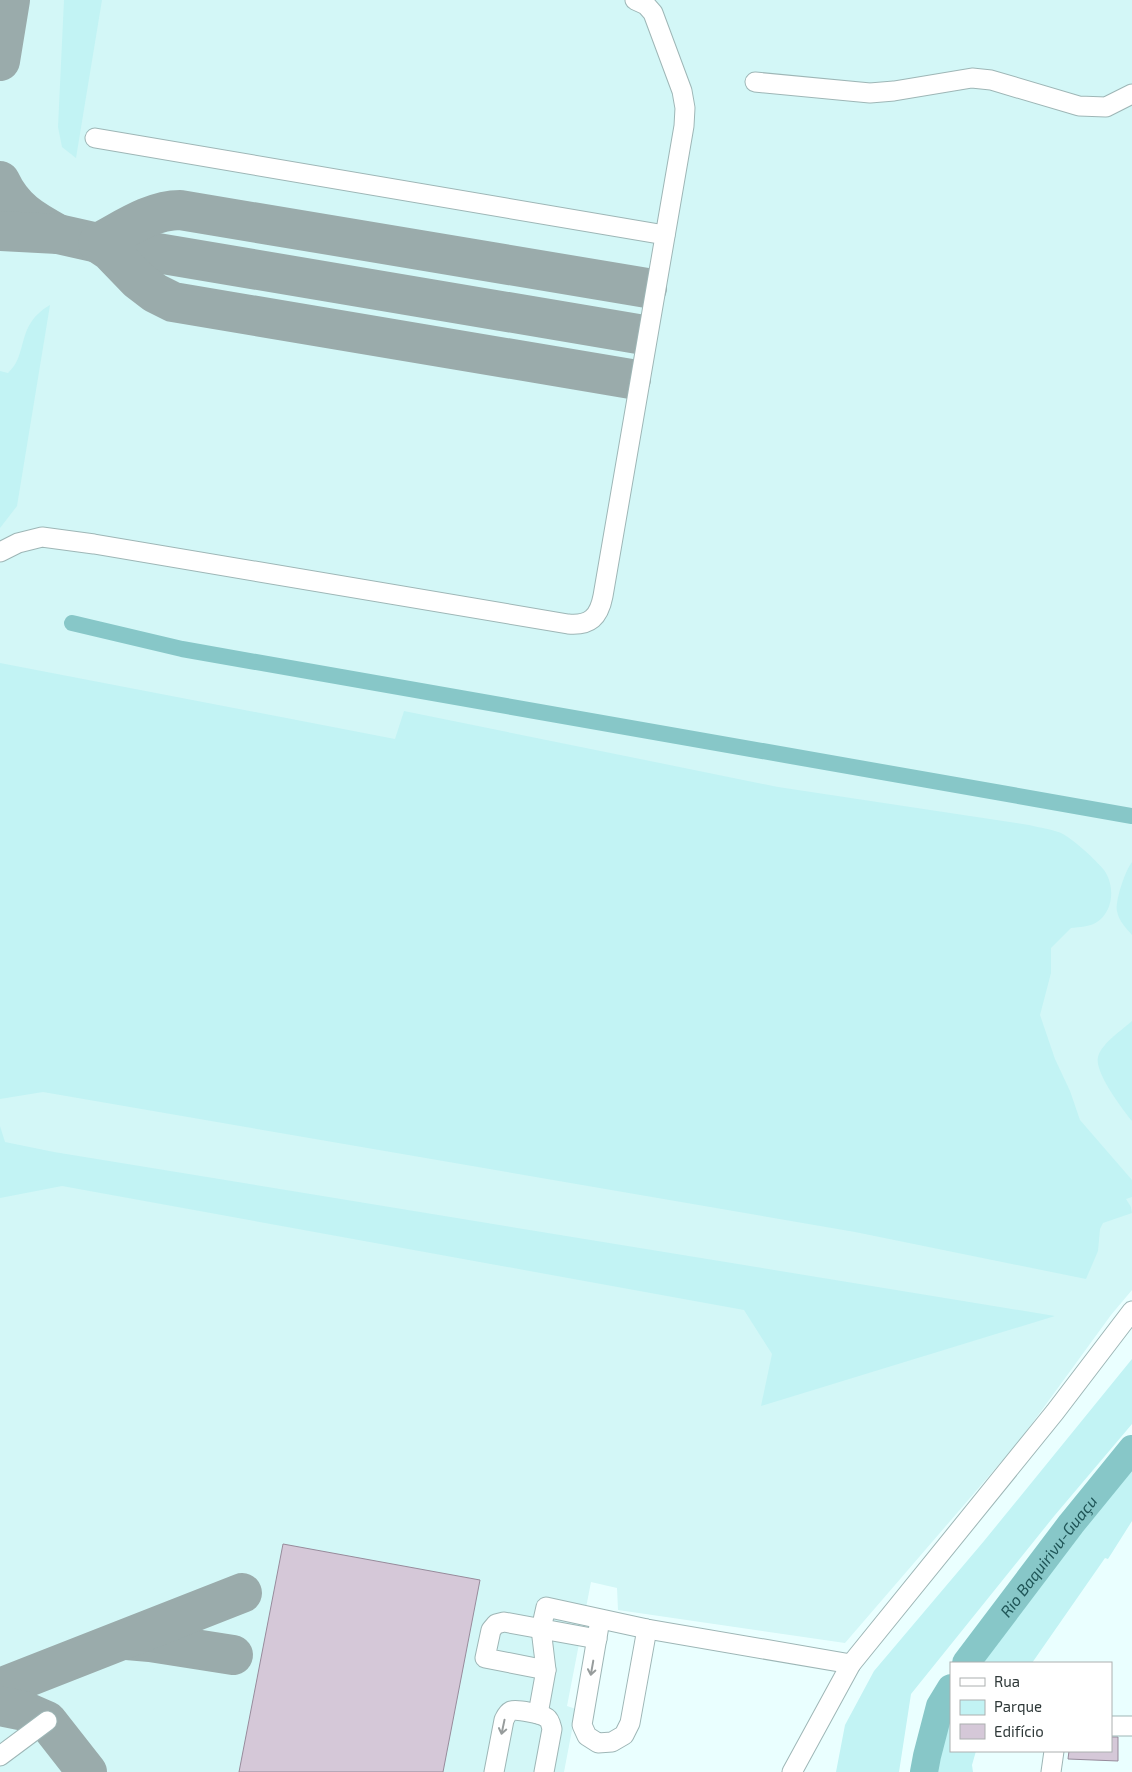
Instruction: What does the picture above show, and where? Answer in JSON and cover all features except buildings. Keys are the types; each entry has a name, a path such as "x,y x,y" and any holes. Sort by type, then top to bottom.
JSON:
{"street":[{"path":"0,552 18,543 42,537 94,544 568,624 578,625 587,623 596,616 602,601 685,108 682,91 653,13 646,5 635,0"},
{"path":"755,82 870,93 894,91 972,78 990,80 1079,106 1106,107 1132,94"},
{"path":"95,138 665,235"},
{"path":"792,1772 850,1664 1055,1412 1132,1311"},
{"path":"538,1714 546,1670 542,1629 546,1607 647,1629 850,1664"},
{"path":"600,1620 582,1725 587,1736 598,1743 612,1742 624,1735 630,1723 647,1629"},
{"path":"546,1670 485,1658 491,1630 496,1624 504,1622 597,1640"},
{"path":"494,1772 504,1720 512,1710 538,1714 548,1718 552,1729 544,1772"},
{"path":"0,1756 47,1721"},
{"path":"1112,1726 1132,1726"},
{"path":"1051,1772 1054,1752"}],"shaded area":[{"path":"0,0 1132,0 1132,1290 1111,1315 1020,1440 845,1643 618,1610 617,1588 591,1582 567,1706 576,1709 564,1772 0,1772"}],"green space":[{"path":"64,0 102,0 76,158 62,147 58,127"},
{"path":"50,305 17,506 0,528 0,371 8,373 18,357 32,321"},
{"path":"0,663 395,739 404,711 778,787 1029,825 1063,834 1085,851 1104,870 1110,883 1111,898 1107,911 1097,922 1088,926 1071,928 1051,948 1051,973 1040,1015 1055,1059 1070,1091 1080,1120 1132,1180 1132,1197 1126,1199 1132,1213 1103,1223 1100,1229 1098,1251 1086,1279 855,1232 43,1092 0,1099"},
{"path":"1132,862 1132,935 1119,918 1117,906 1121,886"},
{"path":"1132,1021 1132,1121 1100,1072 1098,1057 1103,1047 1112,1037"},
{"path":"0,1126 5,1142 54,1152 1055,1316 761,1406 772,1354 744,1310 62,1186 0,1198"},
{"path":"1132,1359 1132,1424 1055,1515 911,1694 899,1772 836,1772 845,1725 874,1671 984,1541"},
{"path":"1132,1466 1132,1521 1108,1559 1105,1558 1033,1662 973,1662 1032,1582"},
{"path":"950,1719 950,1752 976,1752 972,1765 973,1772 932,1772"}],"waterway":[{"path":"72,623 182,649 1132,816"},
{"name":"Rio Baquirivu-Guaçu","path":"967,1662 1071,1524 1132,1449"},
{"name":"Rio Baquirivu-Guaçu","path":"924,1772 940,1706 950,1690"}],"taxiway":[{"path":"0,61 10,0"},
{"path":"0,181 5,191 24,213 58,234"},
{"path":"631,379 173,302 155,293 138,280 110,251 98,243 148,217 158,213 180,210 647,288"},
{"path":"0,231 58,234 98,243 638,334"},
{"path":"0,1688 242,1593"},
{"path":"127,1640 233,1655"},
{"path":"0,1706 24,1711 47,1721 87,1772"}]}
